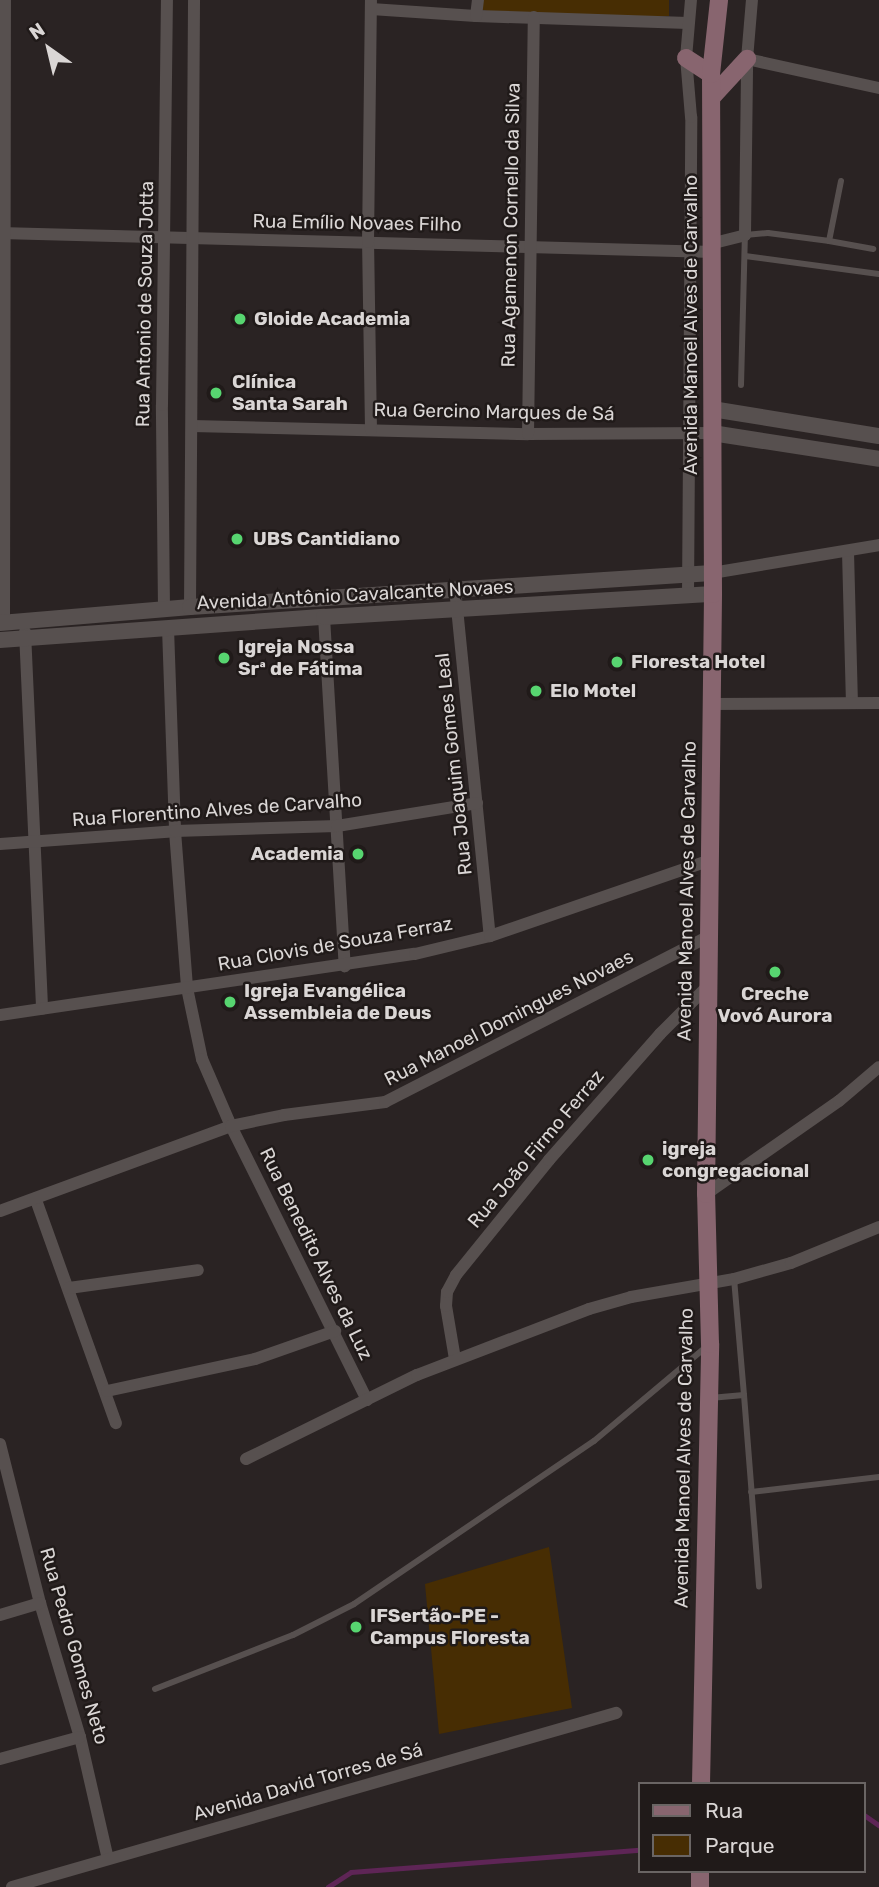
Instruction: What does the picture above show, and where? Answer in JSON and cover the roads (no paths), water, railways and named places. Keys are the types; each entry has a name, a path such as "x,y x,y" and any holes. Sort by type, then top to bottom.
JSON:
{"main road":[{"name":"Avenida Manoel Alves de Carvalho","path":"701,1782 710,1344 706,1194 713,594 714,247 711,74 719,0"},
{"path":"686,58 711,74"},
{"path":"712,97 747,59"}],"street":[{"path":"5,0 2,623 24,630 164,609 454,588 686,576 879,545"},
{"name":"Rua Antonio de Souza Jotta","path":"164,609 162,405 167,0"},
{"path":"190,607 194,0"},
{"path":"476,16 478,0"},
{"name":"Avenida Manoel Alves de Carvalho","path":"688,595 686,576 691,117 686,58 691,0"},
{"path":"746,235 747,59 752,0"},
{"path":"371,430 368,242 371,5 476,16 688,23"},
{"name":"Rua Agamenon Cornello da Silva","path":"528,434 534,17"},
{"path":"747,59 879,88"},
{"path":"691,117 711,117"},
{"name":"Rua Emílio Novaes Filho","path":"2,233 690,250 714,247 746,235"},
{"path":"712,409 879,436"},
{"name":"Rua Gercino Marques de Sá","path":"192,426 528,434 712,433"},
{"path":"712,433 879,459"},
{"path":"848,552 852,703"},
{"name":"Rua Joaquim Gomes Leal","path":"454,588 490,936"},
{"name":"Avenida Antônio Cavalcante Novaes","path":"0,640 24,630 168,628 713,594"},
{"path":"365,595 365,614"},
{"path":"324,617 345,966"},
{"name":"Rua Benedito Alves da Luz","path":"168,628 174,831 187,988 202,1059 231,1126 367,1400"},
{"path":"24,630 37,841 42,1009"},
{"path":"710,704 879,703"},
{"name":"Rua Florentino Alves de Carvalho","path":"0,844 174,831 337,826 477,803"},
{"name":"Rua Clovis de Souza Ferraz","path":"0,1015 415,954 490,936 708,861"},
{"name":"Rua Manoel Domingues Novaes","path":"0,1211 36,1200 231,1126 284,1115 385,1102 709,936"},
{"name":"Rua João Firmo Ferraz","path":"455,1359 446,1306 447,1292 456,1275 559,1149 660,1034 707,987"},
{"path":"706,1194 839,1101 879,1067"},
{"path":"36,1200 107,1391 116,1423"},
{"path":"246,1458 455,1359 589,1309 631,1297 734,1279 790,1263 879,1227"},
{"path":"69,1288 198,1270"},
{"path":"107,1391 255,1359 335,1331"},
{"name":"Rua Pedro Gomes Neto","path":"0,1444 3,1475 80,1737 108,1859"},
{"path":"0,1615 40,1602"},
{"name":"Avenida David Torres de Sá","path":"12,1887 616,1713"},
{"path":"0,1759 80,1737"}],"lane":[{"path":"829,242 841,181"},
{"path":"741,385 746,235 768,233 873,249"},
{"path":"745,256 879,274"},
{"path":"734,1279 759,1586"},
{"path":"155,1689 293,1636 354,1604 584,1448 710,1344"},
{"path":"708,1398 744,1395"},
{"path":"751,1492 879,1477"}],"waterway":[{"path":"865,1815 879,1825"},
{"path":"328,1887 351,1872 638,1850"}],"place":[{"name":"Gloide Academia","path":"240,319"},
{"name":"Clínica Santa Sarah","path":"216,393"},
{"name":"UBS Cantidiano","path":"237,539"},
{"name":"Igreja Nossa Srª de Fátima","path":"224,658"},
{"name":"Floresta Hotel","path":"617,662"},
{"name":"Elo Motel","path":"536,691"},
{"name":"Academia","path":"358,854"},
{"name":"Creche Vovó Aurora","path":"775,972"},
{"name":"Igreja Evangélica Assembleia de Deus","path":"230,1002"},
{"name":"igreja congregacional","path":"648,1160"},
{"name":"IFSertão-PE - Campus Floresta","path":"356,1627"}]}
